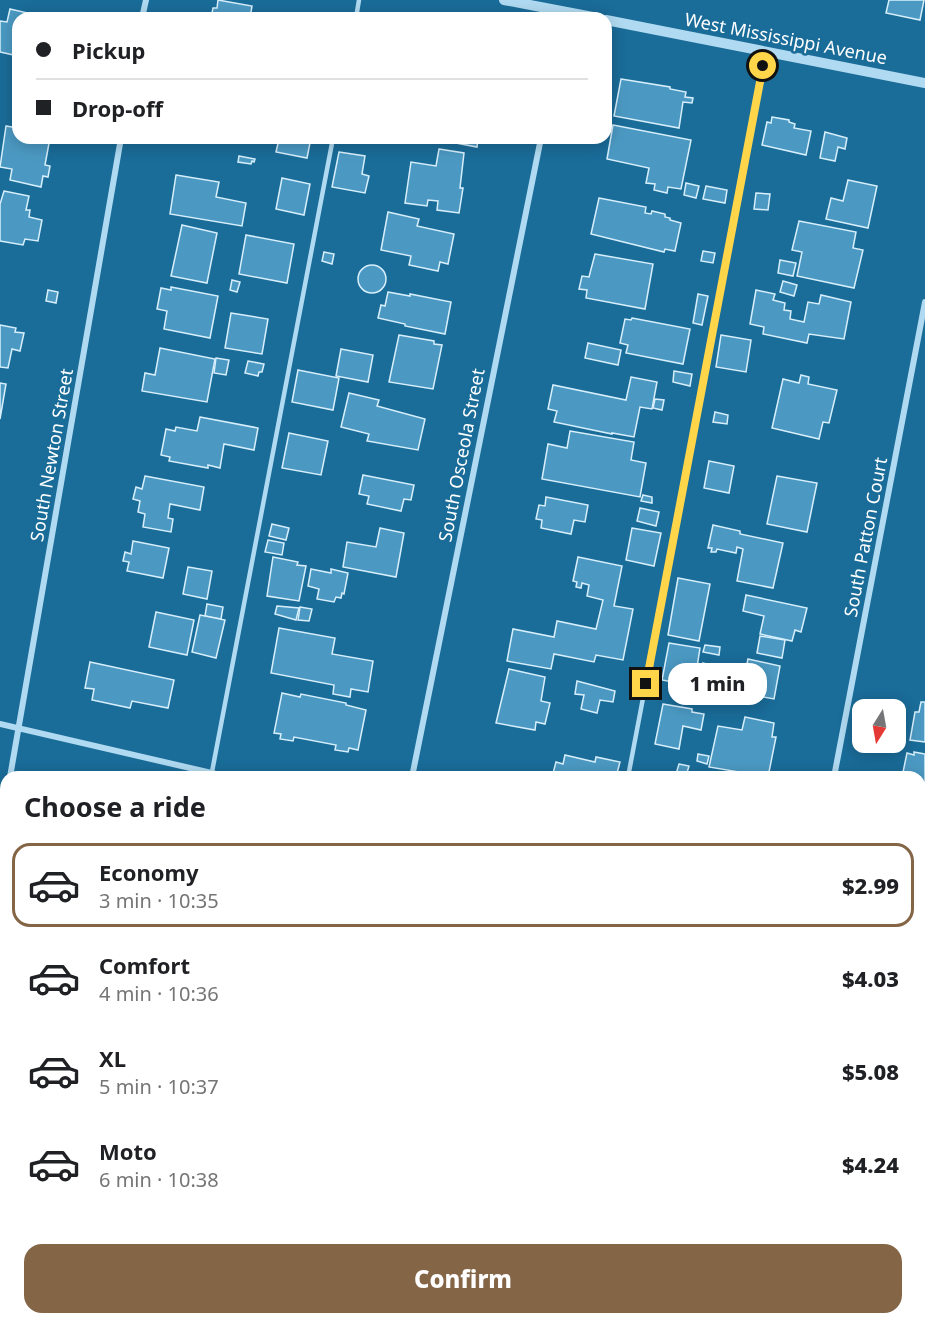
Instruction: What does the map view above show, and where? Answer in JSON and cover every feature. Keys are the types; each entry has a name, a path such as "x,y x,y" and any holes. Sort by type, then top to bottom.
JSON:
{"street":[{"path":"504,0 554,12"},
{"name":"West Mississippi Avenue","path":"612,21 925,83"},
{"name":"South Newton Street","path":"11,771 121,144"},
{"name":"South Osceola Street","path":"413,771 540,144"},
{"name":"South Patton Court","path":"835,771 925,302"},
{"path":"0,724 195,771"}],"lane":[{"path":"629,771 766,51"},
{"path":"212,771 332,144"}],"building":[{"path":"218,0 252,6 251,12 212,12 213,8 217,8"},
{"path":"889,0 924,0 920,20 886,13"},
{"path":"10,9 23,12 12,12 12,55 0,52 0,21 7,22"},
{"path":"621,79 686,92 685,97 693,98 692,103 683,102 679,128 614,116"},
{"path":"772,117 789,120 795,124 794,128 811,131 806,155 762,145 767,122 771,123"},
{"path":"613,125 691,140 681,189 668,187 667,193 654,190 655,184 646,183 649,168 607,159 610,144 612,144"},
{"path":"6,126 12,127 12,144 49,144 45,165 50,166 48,177 43,176 41,187 10,180 12,169 0,167"},
{"path":"825,132 847,138 845,149 838,147 835,161 820,158"},
{"path":"278,144 310,144 307,158 276,152"},
{"path":"461,144 477,144 477,147"},
{"path":"439,149 464,153 460,188 463,188 459,213 437,210 438,201 428,200 427,206 405,203 411,162 436,166"},
{"path":"339,152 365,156 362,174 369,176 365,193 332,187"},
{"path":"239,156 255,159 251,164 238,162"},
{"path":"176,175 219,182 216,197 246,203 242,226 170,214"},
{"path":"282,178 310,184 304,215 276,209"},
{"path":"848,180 877,186 868,228 826,219 831,198 843,201"},
{"path":"686,183 699,186 696,198 684,195"},
{"path":"706,186 727,190 725,203 703,199"},
{"path":"4,191 29,196 26,210 30,210 29,217 42,220 38,241 25,239 23,245 0,241 0,204"},
{"path":"756,193 770,194 768,210 754,209"},
{"path":"599,198 646,207 645,213 651,214 652,211 665,214 665,217 670,220 681,223 675,251 665,249 664,252 591,234"},
{"path":"388,212 419,219 417,226 454,234 448,264 440,262 438,271 409,265 411,256 381,250"},
{"path":"799,221 856,232 853,248 863,250 854,288 797,276 802,252 792,250"},
{"path":"182,225 217,233 207,283 171,276"},
{"path":"246,235 294,244 287,283 239,274"},
{"path":"703,251 715,253 713,263 701,261"},
{"path":"324,252 334,254 332,264 322,261"},
{"path":"595,254 653,264 645,309 586,298 587,290 579,289 582,276 589,277"},
{"path":"780,260 796,263 793,276 778,273"},
{"path":"372,265 382,269 386,279 382,289 372,293 362,289 358,279 362,269"},
{"path":"232,280 240,282 237,292 230,290"},
{"path":"783,281 797,285 794,296 780,292"},
{"path":"171,287 218,296 210,338 164,329 167,311 157,309 161,288 171,290"},
{"path":"48,290 58,292 56,303 46,301"},
{"path":"756,290 775,294 773,300 785,303 784,310 791,311 790,319 804,322 808,302 819,304 821,295 851,302 844,339 809,334 807,343 763,334 764,327 750,324"},
{"path":"388,292 451,302 445,334 378,318 381,305 385,306"},
{"path":"698,294 708,296 702,325 693,323"},
{"path":"231,313 268,319 262,354 225,348"},
{"path":"632,318 690,329 683,364 626,353 628,345 620,343 625,319 631,320"},
{"path":"0,325 16,328 15,332 24,333 20,351 12,349 8,368 0,367"},
{"path":"399,335 434,341 434,344 442,345 433,389 389,382"},
{"path":"721,335 751,340 746,372 716,367"},
{"path":"588,343 621,350 618,365 585,358"},
{"path":"160,348 215,359 207,402 142,391 145,373 155,375"},
{"path":"341,349 373,355 368,382 336,376"},
{"path":"216,358 229,360 226,375 214,373"},
{"path":"248,361 264,364 258,376 245,373"},
{"path":"298,370 339,378 333,410 292,402"},
{"path":"674,371 692,374 690,386 673,382"},
{"path":"801,375 809,377 808,384 837,390 829,423 823,422 819,439 772,428 783,379 799,383"},
{"path":"631,377 657,382 652,409 640,407 634,437 554,422 557,411 548,409 553,385 626,400"},
{"path":"0,383 6,384 0,419"},
{"path":"349,393 379,400 377,406 425,419 418,450 367,441 369,434 341,427"},
{"path":"655,399 664,400 662,410 653,408"},
{"path":"715,412 728,415 727,424 713,422"},
{"path":"200,417 258,428 254,450 224,444 220,468 169,461 170,457 161,455 166,429 175,431 176,427 197,431"},
{"path":"570,431 634,442 631,460 646,463 640,497 542,479 548,444 567,448"},
{"path":"289,433 328,441 321,475 282,468"},
{"path":"709,461 734,466 729,493 704,488"},
{"path":"363,475 414,485 411,500 404,499 401,511 367,504 369,496 359,494"},
{"path":"145,476 204,487 200,510 170,504 168,518 173,519 171,532 143,527 145,514 138,512 140,501 133,499 136,487 142,489"},
{"path":"777,476 817,483 807,532 767,524"},
{"path":"643,495 652,497 652,503 641,501"},
{"path":"546,497 588,505 585,522 574,520 571,534 541,528 542,520 536,519 539,505 545,506"},
{"path":"640,508 659,512 656,526 637,521"},
{"path":"272,524 289,528 286,540 269,536"},
{"path":"713,525 740,531 740,534 783,543 773,588 737,581 743,549 737,547 736,553 717,549 716,552 711,552 712,548 708,548"},
{"path":"380,528 404,533 396,577 343,567 347,542 376,547"},
{"path":"632,528 661,533 654,566 626,560"},
{"path":"268,540 284,543 282,555 265,552"},
{"path":"133,541 169,548 163,578 127,571 129,562 123,561 125,552 131,554"},
{"path":"273,557 306,566 299,601 267,596"},
{"path":"578,557 622,566 614,606 633,609 623,660 596,655 594,662 554,654 551,669 507,661 513,629 554,637 557,621 596,629 603,600 587,596 589,585 582,583 581,588 576,587 577,582 573,581"},
{"path":"188,567 212,571 207,599 183,594"},
{"path":"311,569 331,573 331,569 348,573 344,594 342,593 341,598 336,597 334,602 317,599 319,589 308,586"},
{"path":"678,578 710,584 699,641 668,635"},
{"path":"746,595 807,608 801,632 795,630 792,641 760,634 764,616 743,611"},
{"path":"207,604 223,607 221,619 205,616"},
{"path":"277,606 299,608 296,620 275,614"},
{"path":"300,607 312,609 309,621 298,620"},
{"path":"156,612 194,620 187,655 149,647"},
{"path":"200,615 225,620 216,658 192,652"},
{"path":"279,628 335,638 332,654 373,661 368,692 351,689 350,697 333,694 334,685 271,673"},
{"path":"760,636 785,640 782,658 757,653"},
{"path":"669,643 700,648 694,686 662,680"},
{"path":"705,645 720,647 719,655 703,652"},
{"path":"748,659 780,666 774,699 741,693"},
{"path":"90,662 174,680 168,708 132,701 130,708 92,700 94,689 85,688"},
{"path":"703,663 710,665 710,676 701,674"},
{"path":"509,669 545,677 541,701 550,703 545,724 536,722 535,730 496,723"},
{"path":"577,681 615,691 613,702 600,700 597,713 581,709 584,695 575,694"},
{"path":"282,693 300,697 301,694 346,703 346,705 366,710 358,750 349,748 348,752 335,750 336,745 294,737 293,741 280,739 281,734 274,733"},
{"path":"921,702 925,702 925,742 910,740 915,712 919,712"},
{"path":"663,704 692,709 692,712 704,714 701,730 683,726 679,749 655,744"},
{"path":"745,717 774,723 772,737 776,737 769,771 733,771 709,767 718,726 742,730"},
{"path":"914,752 925,754 925,771 903,771 907,753 914,755"},
{"path":"698,754 709,756 707,764 697,761"},
{"path":"565,755 595,762 596,757 620,762 618,771 554,771 556,762 563,764"},
{"path":"679,764 689,766 688,771 677,771"}],"route":[{"path":"646,684 763,66"}]}
